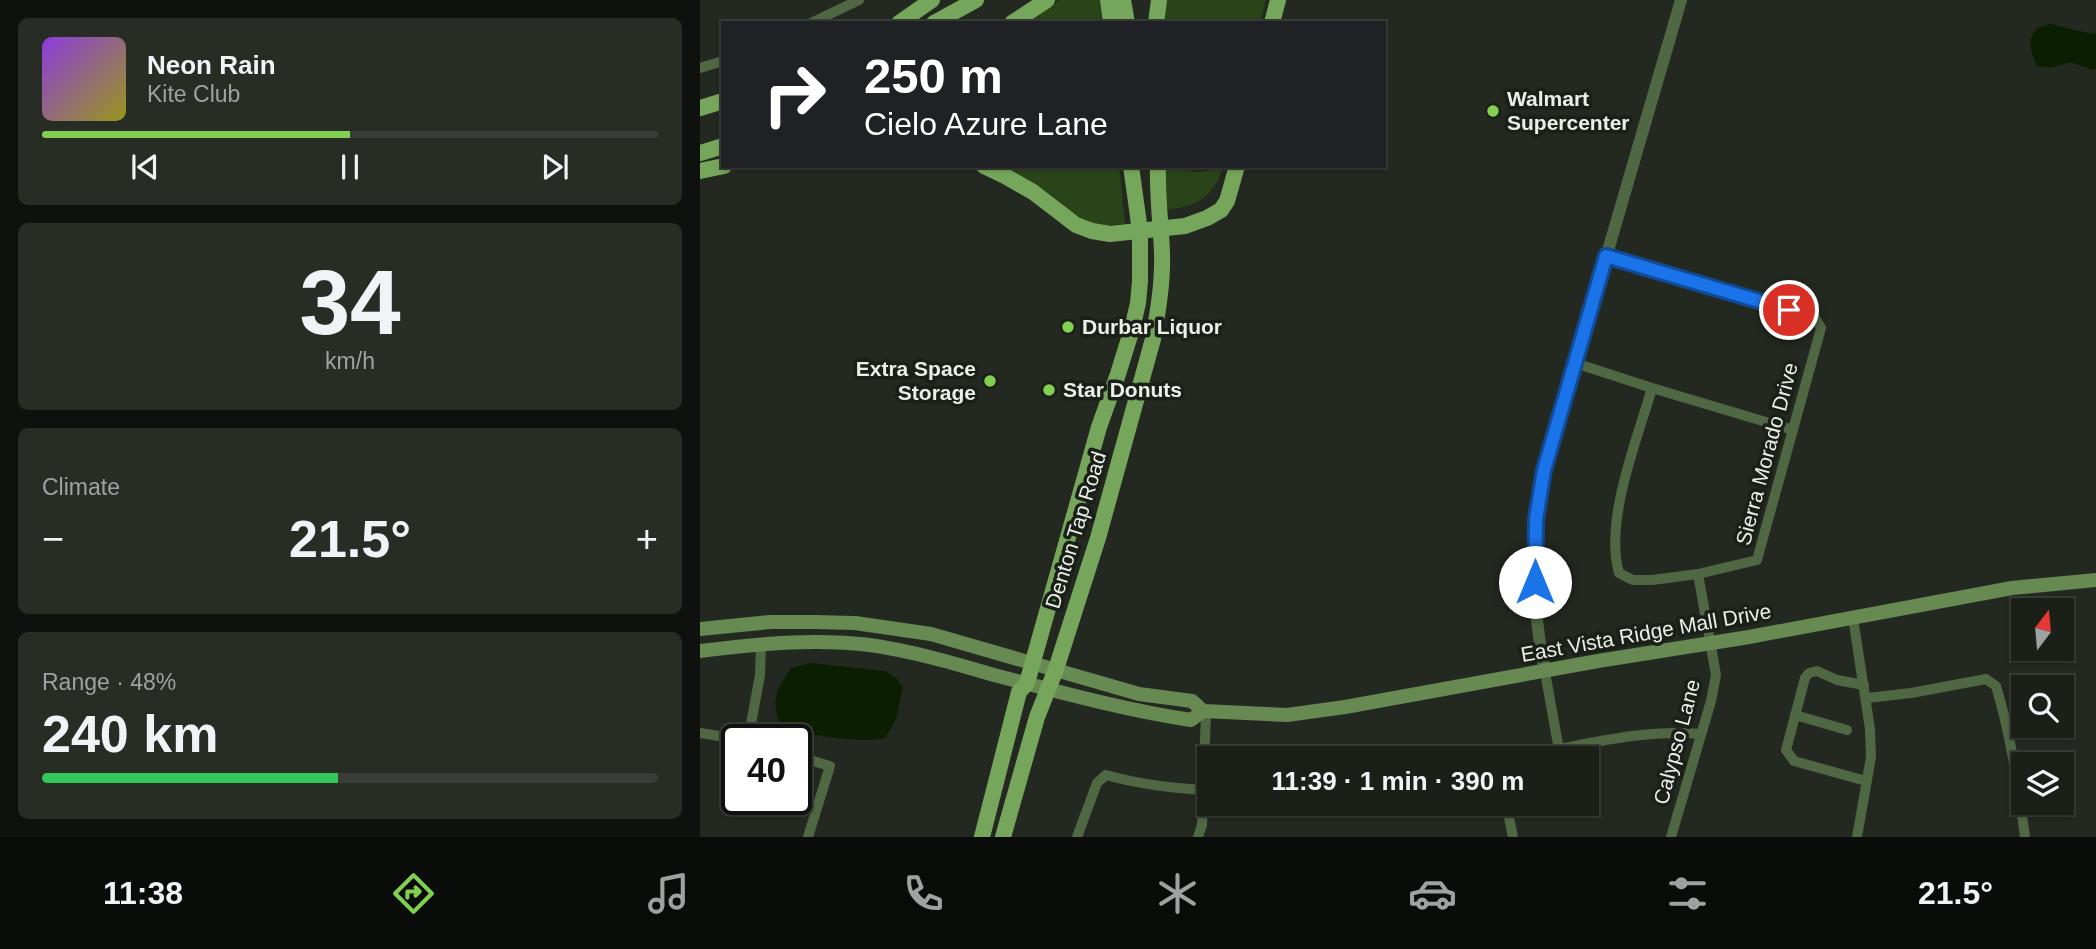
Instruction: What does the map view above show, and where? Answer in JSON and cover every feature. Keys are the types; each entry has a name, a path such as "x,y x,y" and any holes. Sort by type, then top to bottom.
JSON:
{"main road":[{"path":"902,21 932,0"},
{"path":"938,21 976,0"},
{"path":"1015,21 1047,0"},
{"path":"1156,21 1159,0"},
{"path":"1273,21 1278,0"},
{"path":"1111,21 1114,1"},
{"path":"1114,1 1126,21"},
{"path":"700,108 721,102"},
{"path":"700,153 721,147"},
{"path":"700,171 721,167"},
{"path":"988,168 1033,192 1076,225 1110,234 1185,226 1221,211 1227,201 1236,168"},
{"name":"Denton Tap Road","path":"982,837 1019,692 1027,683 1099,427 1138,303 1140,230 1131,168"},
{"path":"1150,168 1157,195"},
{"path":"1157,195 1158,168"},
{"name":"Denton Tap Road","path":"1003,837 1037,717 1056,669 1111,491 1153,339 1162,251 1157,195"},
{"path":"1162,251 1177,234 1196,222"},
{"path":"1110,234 1126,243 1141,266"},
{"path":"1084,479 1111,491"},
{"name":"East Vista Ridge Mall Drive","path":"700,628 770,622 855,623 888,627 932,634 1139,694 1192,701 1205,711 1287,715 1712,643 2012,588 2096,580"},
{"path":"761,644 770,622"},
{"name":"East Vista Ridge Mall Drive","path":"700,651 761,644 817,642 869,645 931,657 1147,714 1191,720 1205,711"}],"street":[{"path":"815,21 859,0"},
{"path":"1558,746 1539,644 1536,609 1536,519 1544,470 1681,0"},
{"path":"700,68 721,62"},
{"name":"Sierra Morado Drive","path":"1606,256 1815,318 1821,327 1757,560 1698,574"},
{"path":"1575,363 1793,430"},
{"path":"1652,388 1618,510 1615,560 1619,573 1633,580 1698,574"},
{"name":"Calypso Lane","path":"1671,837 1702,734 1716,675 1698,574"},
{"path":"1853,618 1870,716 1871,757 1857,837"},
{"path":"749,724 760,675 761,644"},
{"path":"1864,685 1837,680 1814,671 1805,678 1786,747 1790,758 1867,781"},
{"path":"1867,698 1986,679 1994,683 2007,722 2025,837"},
{"path":"1205,711 1205,746"},
{"path":"1795,715 1847,730"},
{"path":"700,733 721,736"},
{"path":"1581,746 1652,733 1702,734"},
{"path":"808,837 830,766 812,761"},
{"path":"1077,837 1097,783 1105,775 1160,787 1197,790"},
{"path":"1198,837 1203,816"},
{"path":"1509,816 1513,837"}],"shaded area":[{"path":"1060,0 1100,0 1102,21 1028,21"},
{"path":"1163,0 1266,0 1261,21 1161,21"},
{"path":"2051,24 2096,34 2096,68 2093,70 2070,62 2050,68 2037,66 2031,46 2033,34 2043,26"},
{"path":"998,168 1119,168 1125,224 1097,226 1083,223"},
{"path":"1164,168 1200,172 1223,168 1215,185 1203,198 1178,208 1168,209"},
{"path":"811,663 885,671 895,677 903,687 896,719 885,738 832,738 812,734 812,724 780,724 776,695 791,668"}],"place":[{"name":"Walmart Supercenter","path":"1493,111"},
{"name":"Durbar Liquor","path":"1068,327"},
{"name":"Extra Space Storage","path":"990,381"},
{"name":"Star Donuts","path":"1049,390"}],"route":[{"path":"1535,582 1536,519 1544,470 1606,256 1789,310"}]}
